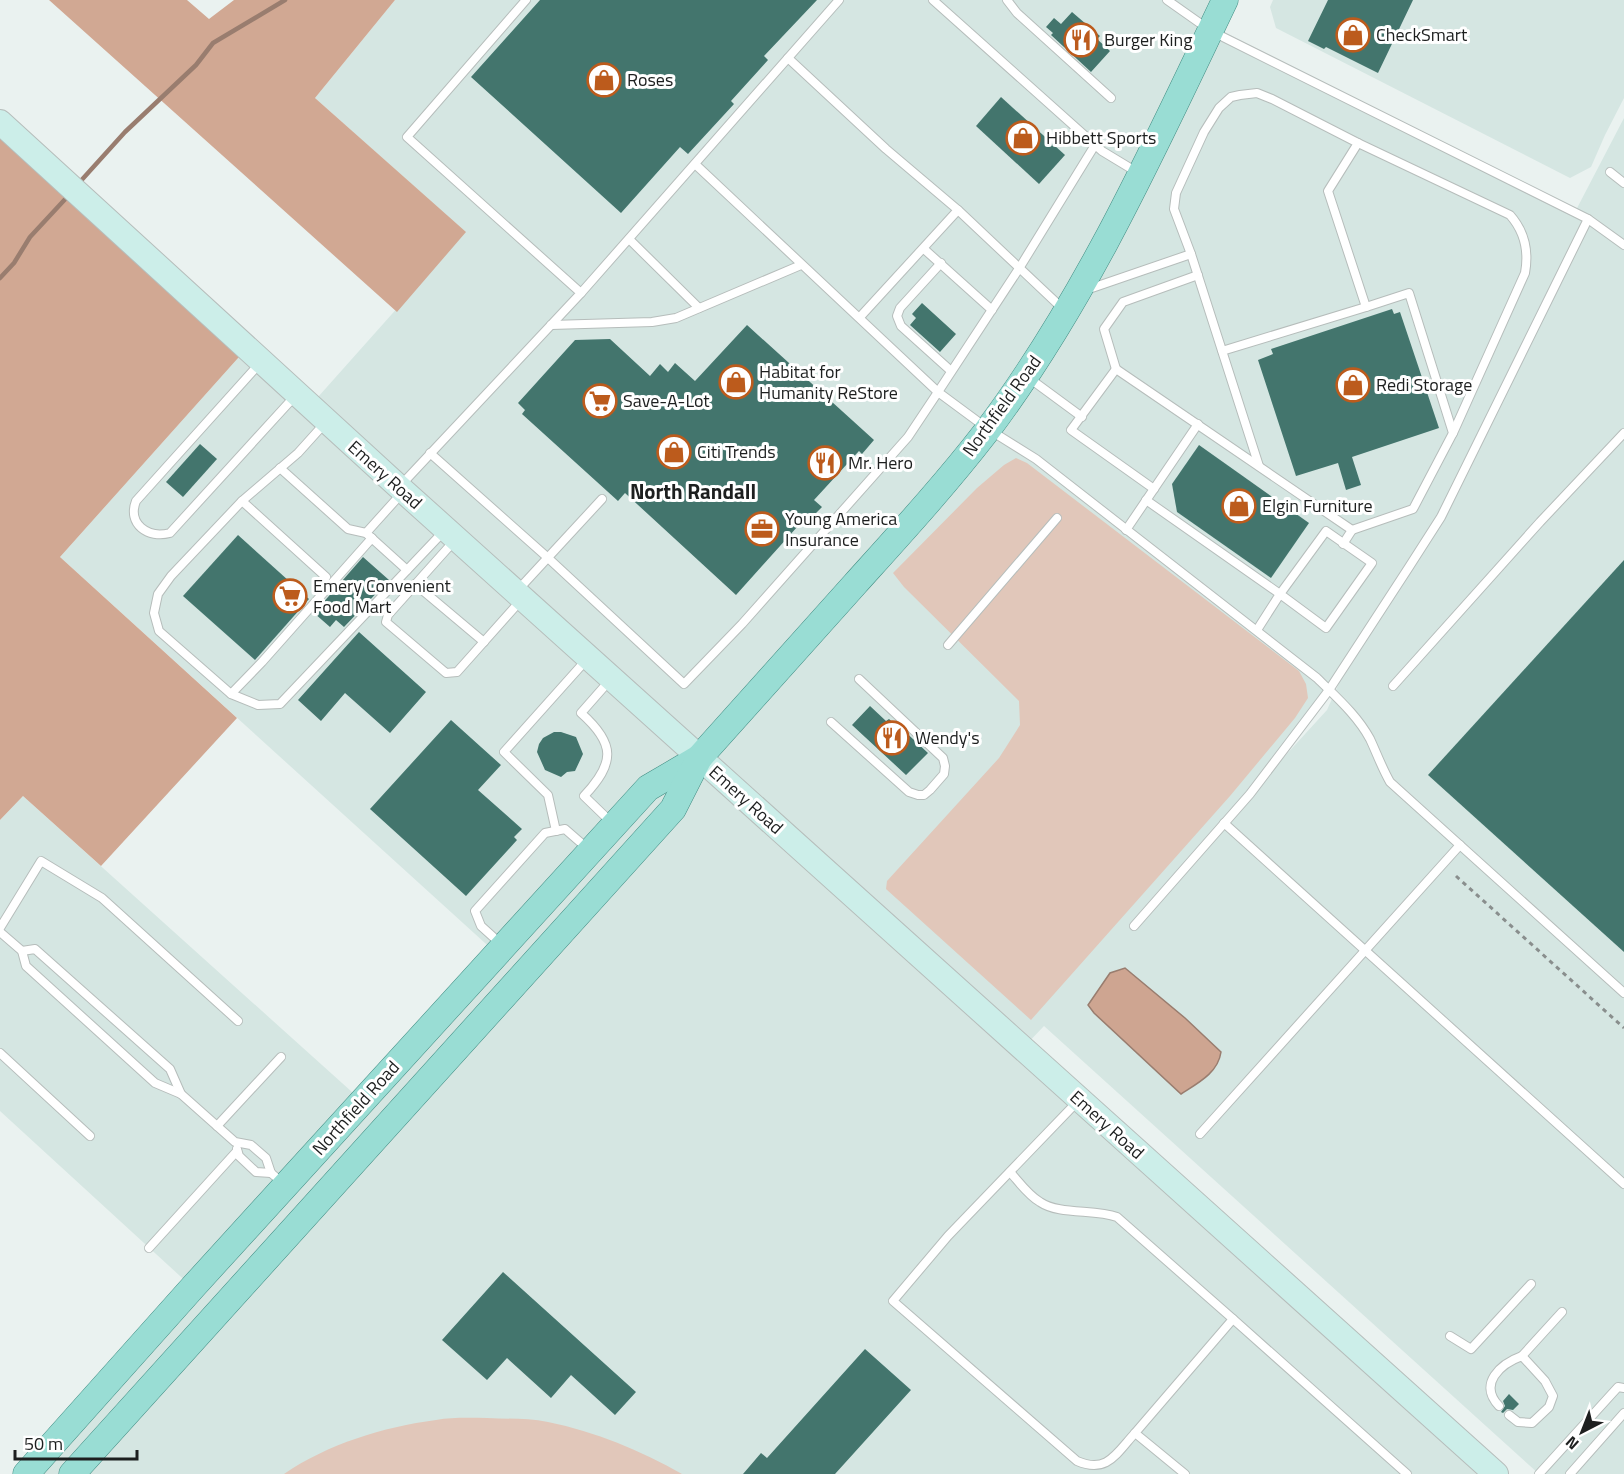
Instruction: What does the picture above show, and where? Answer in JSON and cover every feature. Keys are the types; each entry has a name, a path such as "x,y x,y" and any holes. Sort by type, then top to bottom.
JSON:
{"main road":[{"name":"Northfield Road","path":"72,1474 673,809 699,758 912,520 988,429 1072,302 1140,174 1225,0"},
{"name":"Emery Road","path":"0,122 401,490 1496,1474"},
{"name":"Northfield Road","path":"26,1474 90,1403 279,1179 500,950 648,788 699,758"},
{"path":"500,950 522,976"},
{"path":"279,1179 311,1209"},
{"path":"90,1403 115,1425"}],"lane":[{"path":"526,0 407,137 581,293"},
{"path":"231,694 262,662 369,536 430,453 581,293 839,0"},
{"path":"1006,0 1017,13 1111,98"},
{"path":"1167,0 1210,31 1588,219 1624,245"},
{"path":"935,1 1095,145 1140,174"},
{"path":"788,58 886,149 1020,267 1072,302 1191,254"},
{"path":"1259,466 1198,275 1174,209 1176,193 1204,132 1219,108 1231,97 1246,93 1257,93 1272,99 1358,143 1510,214 1519,225 1528,256 1524,273 1453,433 1413,509 1352,530 1343,543"},
{"path":"1358,143 1328,191 1366,307"},
{"path":"430,453 684,684 742,624 908,437 1020,267 1095,145"},
{"path":"695,164 938,392 988,429 1036,459 1317,678 1354,715 1370,739 1380,765 1390,782 1624,993"},
{"path":"1610,171 1624,183"},
{"path":"860,317 957,210"},
{"path":"1134,926 1250,794 1329,690 1441,517 1498,397 1588,219"},
{"path":"628,239 699,308"},
{"path":"924,249 992,310"},
{"path":"941,263 900,308 897,316 901,326 951,371"},
{"path":"551,325 652,322 676,318 801,265"},
{"path":"1198,275 1123,302 1104,329 1116,369 1352,530"},
{"path":"1222,351 1409,293 1453,433"},
{"path":"261,361 136,501 133,510 134,520 146,531 158,536 170,533 297,394"},
{"path":"1116,369 1071,430 1154,489"},
{"path":"1025,375 1082,417"},
{"path":"327,422 298,453 242,501 171,576 158,594 154,613 159,631 231,694 258,705 280,704 407,570 451,534"},
{"path":"1126,530 1198,424"},
{"path":"1392,686 1624,433"},
{"path":"280,468 348,530 369,536 407,570"},
{"path":"451,534 415,584 388,615 386,622 446,673 457,672 484,642 547,557 602,499"},
{"path":"1146,500 1280,594 1326,628 1372,563 1326,531 1280,594 1257,630"},
{"path":"242,501 326,577"},
{"path":"948,645 1057,518"},
{"path":"415,584 484,642"},
{"path":"556,831 548,795 504,752 588,658"},
{"path":"611,679 581,713 596,726 607,750 604,772 584,796 614,825"},
{"path":"831,722 909,792 924,795 944,774 943,758 859,679"},
{"path":"1224,823 1624,1184"},
{"path":"500,950 481,926 476,910 545,833 565,829 590,851"},
{"path":"1200,1134 1460,845"},
{"path":"238,1021 102,898 41,861 0,930 22,951 26,966 146,1075 155,1083 181,1094 217,1126 236,1147 239,1156 256,1172 279,1179"},
{"path":"22,951 35,949 170,1069 181,1094"},
{"path":"0,1053 90,1136"},
{"path":"217,1126 280,1057"},
{"path":"1080,1100 948,1236 893,1301 1077,1461 1088,1466 1105,1463 1135,1433 1233,1319"},
{"path":"149,1248 236,1147 251,1145 266,1158 279,1179"},
{"path":"1010,1172 1039,1202 1050,1207 1061,1210 1102,1212 1117,1217 1407,1474"},
{"path":"1450,1336 1471,1349 1531,1284"},
{"path":"1499,1406 1492,1398 1490,1388 1492,1378 1509,1361 1522,1356 1562,1312"},
{"path":"1509,1415 1518,1422 1532,1423 1549,1407 1553,1396 1545,1381 1522,1356"},
{"path":"1539,1474 1618,1387 1624,1388"},
{"path":"1570,1474 1624,1413"},
{"path":"1135,1433 1185,1474"}],"path":[{"path":"1455,876 1624,1028"}],"shaded area":[{"path":"49,0 187,0 209,19 234,0 395,0 315,98 466,232 397,312"},
{"path":"395,0 1225,0 1211,31 1575,212 1624,118 1624,1474 1539,1474 1044,1026 1023,1048 1494,1474 25,1474 192,1287 0,1111 0,820 23,796 362,1101 496,953 60,557 247,348 310,406 465,232 315,98","holes":["1348,663 1327,710 1252,792"]},
{"path":"1273,0 1624,0 1624,98 1591,167 1570,178 1276,28 1270,7"},
{"path":"0,127 247,348 60,557 237,718 101,866 23,796 0,820"},
{"path":"1016,458 1027,463 1299,671 1306,684 1308,698 1295,718 1230,796 1031,1020 886,889 887,881 999,758 1020,725 1019,701 904,587 893,573 977,488"},
{"path":"1125,968 1185,1018 1221,1052 1212,1072 1181,1094 1088,1005 1110,973"},
{"path":"442,1419 525,1419 583,1431 634,1450 682,1474 284,1474 337,1446 396,1427"}],"building":[{"path":"540,0 817,0 764,56 768,60 731,101 734,104 688,154 680,147 621,213 471,77"},
{"path":"1328,0 1413,0 1378,73 1326,47 1324,49 1308,41"},
{"path":"1072,12 1100,36 1097,39 1110,51 1091,72 1051,35 1053,33 1046,27 1054,18 1061,24"},
{"path":"1001,97 1065,155 1039,184 976,126"},
{"path":"922,303 956,334 940,352 910,325 916,318 912,314"},
{"path":"1392,309 1394,314 1400,312 1439,428 1352,457 1361,485 1346,490 1338,463 1296,476 1258,360 1273,354 1271,349"},
{"path":"747,325 874,440 862,454 859,451 814,500 822,507 810,519 807,516 736,595 625,493 618,501 522,414 525,410 518,403 575,340 610,339 650,376 660,364 668,372 675,363 695,381"},
{"path":"200,444 217,459 183,497 166,482"},
{"path":"1199,445 1309,523 1271,578 1177,512 1172,484"},
{"path":"238,535 309,599 255,660 183,596"},
{"path":"363,557 389,580 344,627 336,620 330,627 314,613"},
{"path":"1624,560 1624,952 1428,775"},
{"path":"359,632 426,692 390,733 345,693 321,721 298,700"},
{"path":"870,706 886,721 889,719 899,726 928,753 906,775 852,725"},
{"path":"451,720 501,765 478,790 522,829 514,837 517,840 466,896 370,809"},
{"path":"554,732 576,737 583,754 575,771 567,772 561,777 545,770 537,752 543,738"},
{"path":"503,1272 636,1392 615,1415 571,1375 551,1398 507,1358 487,1380 442,1340"},
{"path":"865,1349 911,1390 835,1474 743,1474 761,1453 767,1458"},
{"path":"1509,1394 1519,1404 1513,1410 1507,1409 1503,1413 1501,1412 1505,1406 1503,1401"}],"waterway":[{"path":"78,184 125,132 196,65 213,43 285,0"},
{"path":"0,278 14,263 30,237 69,195"}],"place":[{"name":"CheckSmart","path":"1353,35"},
{"name":"Burger King","path":"1081,40"},
{"name":"Roses","path":"604,80"},
{"name":"Hibbett Sports","path":"1023,138"},
{"name":"Habitat for Humanity ReStore","path":"736,382"},
{"name":"Redi Storage","path":"1353,385"},
{"name":"Save-A-Lot","path":"600,401"},
{"name":"Citi Trends","path":"674,452"},
{"name":"Mr. Hero","path":"825,463"},
{"name":"Elgin Furniture","path":"1239,506"},
{"name":"Young America Insurance","path":"762,529"},
{"name":"Emery Convenient Food Mart","path":"290,596"},
{"name":"Wendy's","path":"892,738"}],"district":[{"name":"North Randall","path":"693,492"}]}
